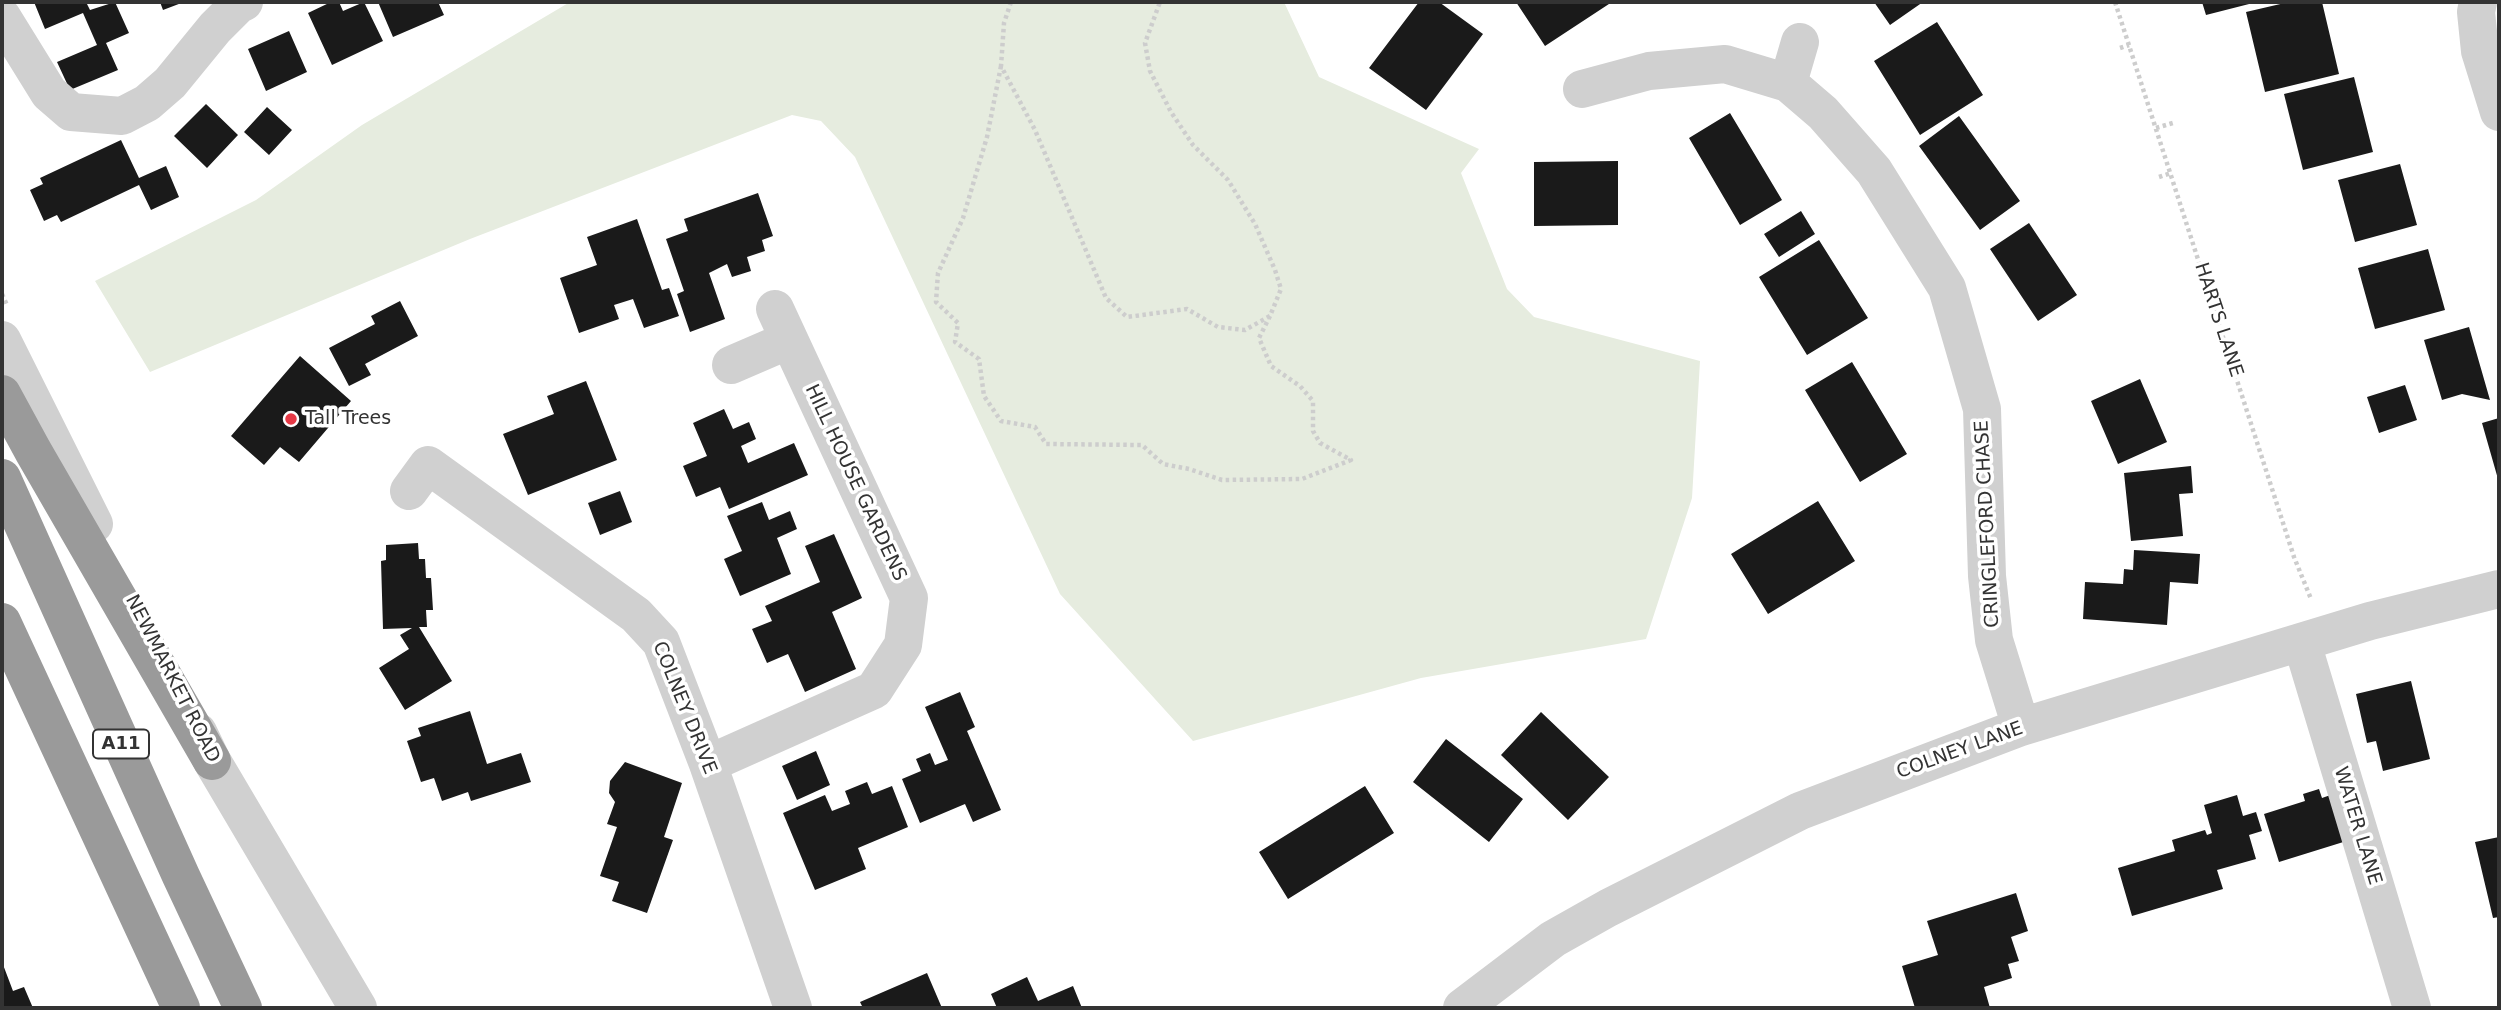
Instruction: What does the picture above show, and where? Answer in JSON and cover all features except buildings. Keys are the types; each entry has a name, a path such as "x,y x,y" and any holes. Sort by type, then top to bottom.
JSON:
{"highway":[{"path":"2,394 212,761"},
{"name":"A11","path":"2,478 243,1008"},
{"name":"A11","path":"2,622 181,1008"}],"street":[{"path":"2,17 49,93 71,112 122,117 147,103 170,83 215,28 244,2"},
{"path":"2478,2 2476,12 2480,51 2499,112"},
{"path":"1788,83 1800,42"},
{"name":"CRINGLEFORD CHASE","path":"1582,89 1649,71 1725,64 1788,83 1824,113 1874,172 1947,288 1982,410 1987,576 1994,640 2021,727"},
{"name":"HILL HOUSE GARDENS","path":"708,764 874,690 903,645 909,598 782,325 731,365"},
{"name":"NEWMARKET ROAD","path":"2,340 212,761 358,1008"},
{"name":"COLNEY DRIVE","path":"427,467 635,615 661,642 708,764 793,1008"},
{"name":"COLNEY LANE","path":"1462,1008 1553,939 1800,811 2021,727 2370,621 2499,589"},
{"name":"WATER LANE","path":"2314,639 2412,1008"}],"path":[{"path":"1011,2 1004,23 1002,66 987,137 963,218 938,273 936,302 958,323 956,342 979,359 984,396 1001,421 1035,428 1046,444 1142,445 1163,464 1222,480 1302,479 1350,460 1320,443 1313,431 1313,401 1300,386 1271,366 1259,338 1281,289 1255,224 1228,180 1194,145 1171,112 1150,71 1145,43 1160,2"},
{"name":"HARTS LANE","path":"2115,2 2294,558 2314,639"},
{"path":"2120,48 2129,45"},
{"path":"1002,66 1035,130 1106,298 1127,317 1187,309 1218,327 1245,330 1270,316"},
{"path":"2156,128 2176,121"},
{"path":"2159,177 2171,173"}],"shaded area":[{"path":"570,2 1284,2 1319,77 1479,149 1461,173 1507,289 1534,317 1700,361 1692,498 1646,639 1421,678 1193,741 1060,594 855,157 821,121 792,115 470,239 150,372 95,281 256,200 362,125"}],"place":[{"name":"Tall Trees","path":"291,419"}]}
